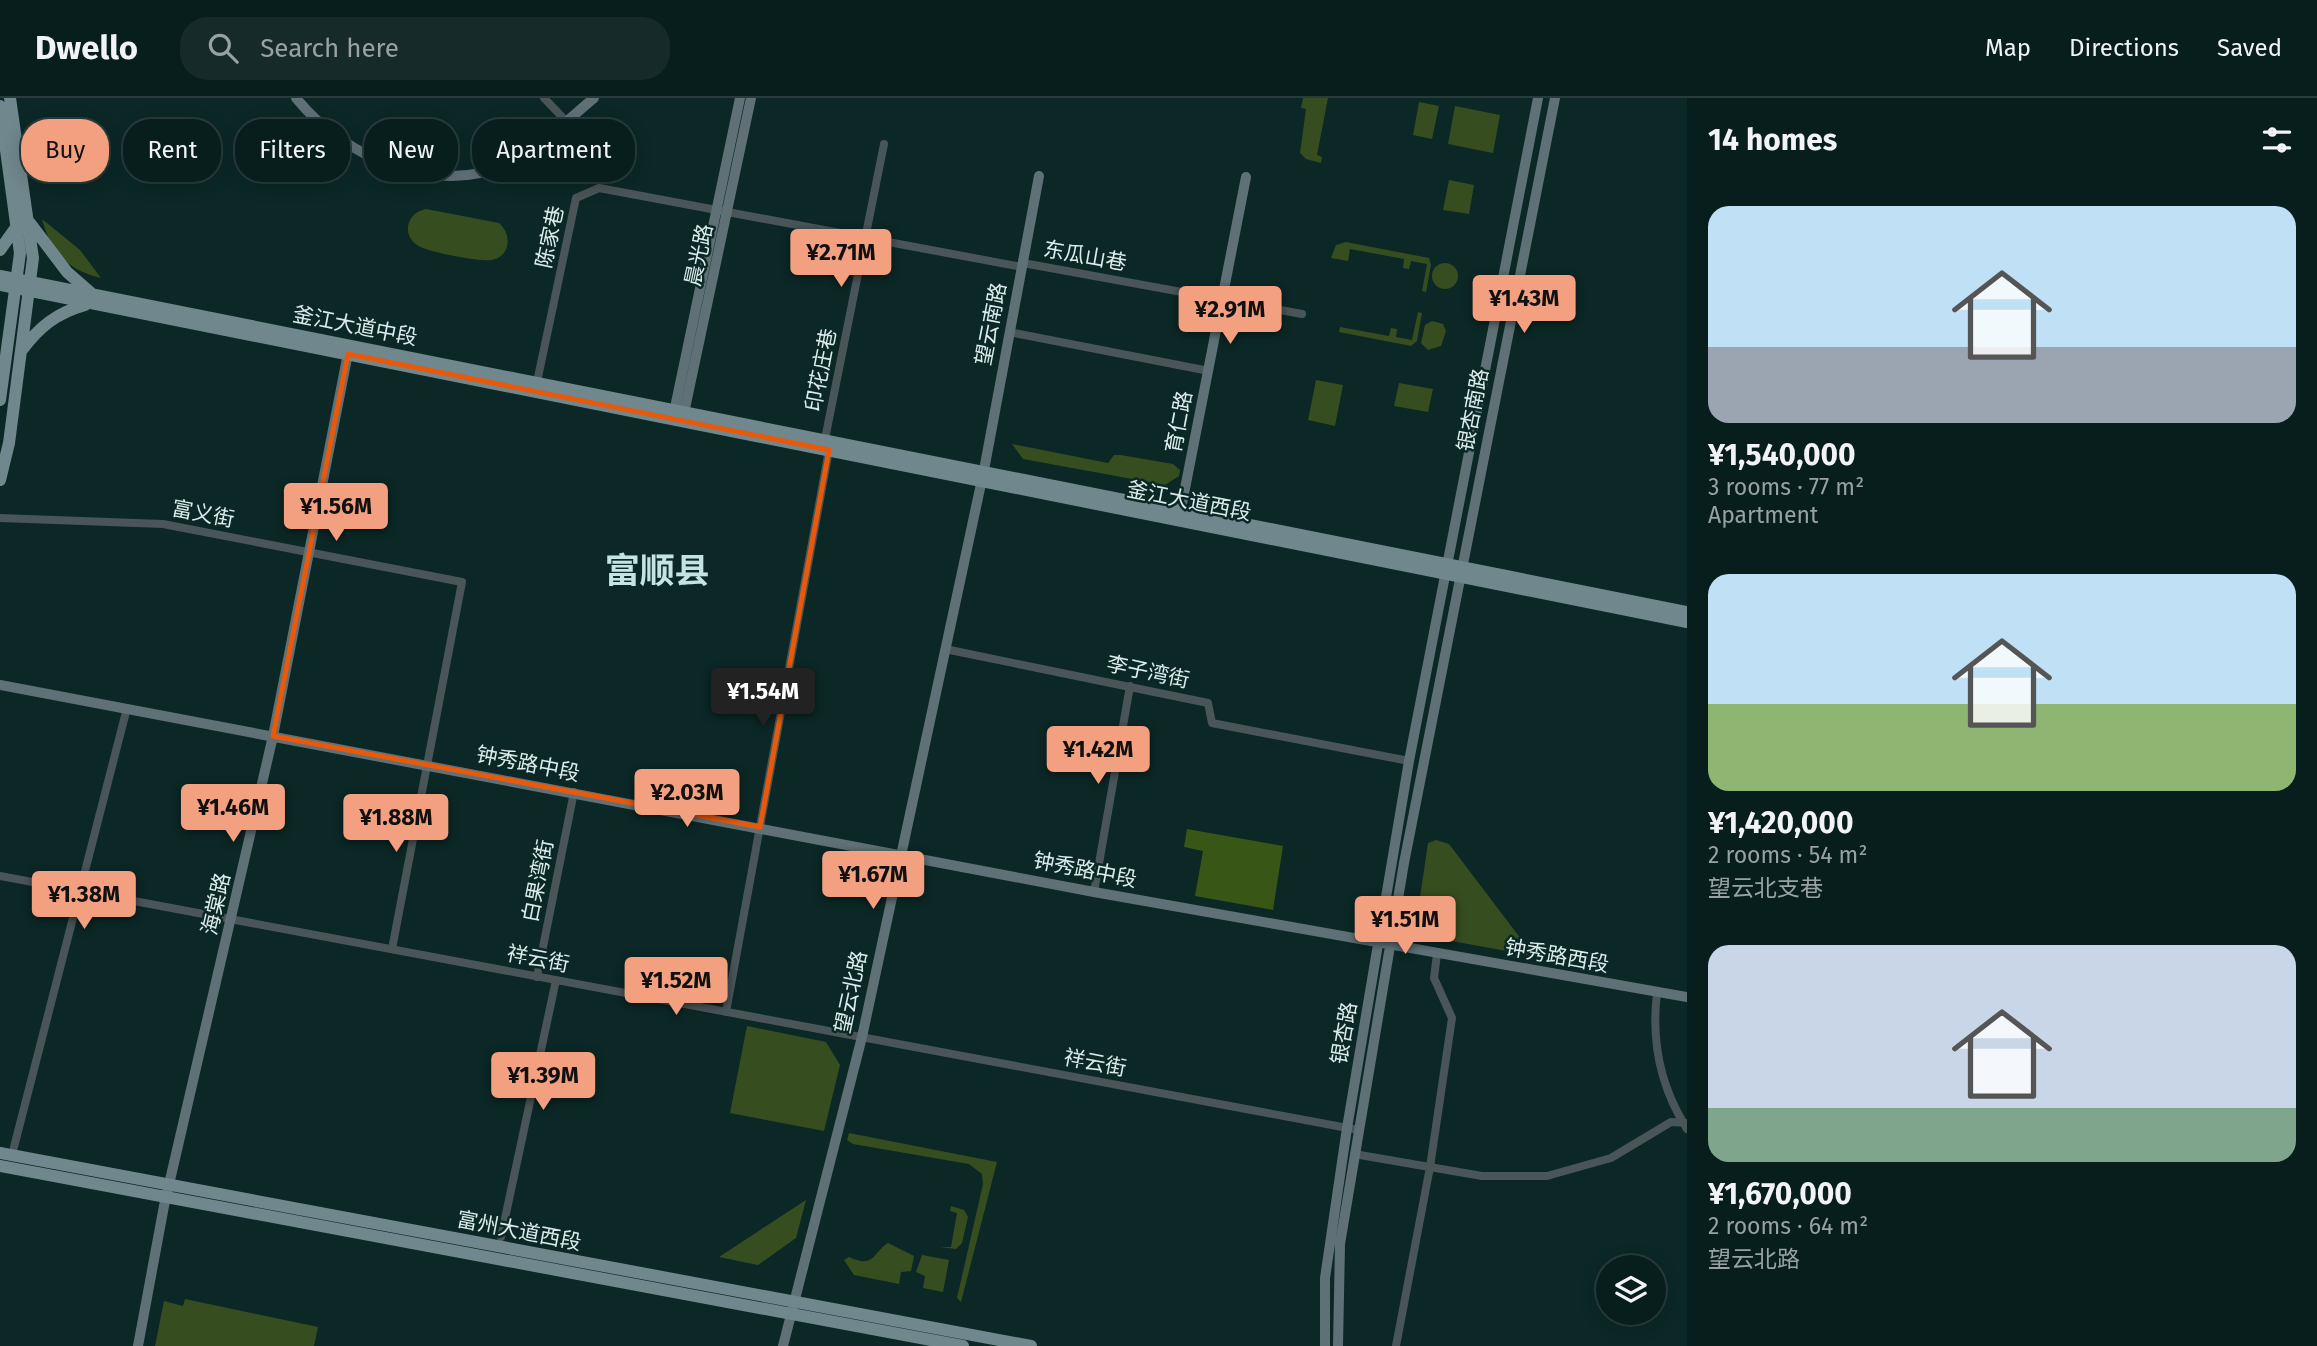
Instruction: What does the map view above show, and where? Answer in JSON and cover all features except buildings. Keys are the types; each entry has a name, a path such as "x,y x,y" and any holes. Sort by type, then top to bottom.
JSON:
{"main road":[{"path":"0,480 9,443 22,350 24,285 22,223 7,103"},
{"path":"0,250 22,223"},
{"path":"22,223 90,298 40,326 22,350"},
{"path":"0,276 24,285"},
{"path":"0,285 24,285"},
{"path":"0,400 9,344 24,285"},
{"name":"釜江大道中段","path":"24,285 678,415"},
{"path":"0,317 9,344"},
{"name":"釜江大道中段","path":"349,350 537,382 678,415"},
{"name":"釜江大道西段","path":"678,415 1454,569 1687,612"},
{"name":"釜江大道西段","path":"983,475 1181,509 1687,622"},
{"name":"富州大道西段","path":"0,1153 167,1191"},
{"name":"富州大道西段","path":"0,1166 167,1191 791,1308 1031,1346"},
{"name":"富州大道西段","path":"791,1308 963,1346"}],"street":[{"path":"296,98 319,123 335,135 403,172 426,177 472,172"},
{"path":"544,98 564,119"},
{"path":"568,119 594,98"},
{"name":"晨光路","path":"678,415 740,98"},
{"name":"晨光路","path":"678,415 728,213 751,98"},
{"name":"银杏南路","path":"1454,569 1538,98"},
{"name":"银杏南路","path":"1454,569 1555,98"},
{"name":"印花庄巷","path":"726,1012 827,444 884,144"},
{"name":"望云南路","path":"983,475 1039,176"},
{"name":"育仁路","path":"1181,509 1246,177"},
{"name":"陈家巷","path":"537,382 576,198 599,188 716,211"},
{"name":"东瓜山巷","path":"716,211 1302,314"},
{"path":"1009,332 1209,371"},
{"name":"海棠路","path":"138,1346 167,1191 273,736 349,350"},
{"name":"望云北路","path":"783,1346 862,1037 983,475"},
{"name":"富义街","path":"0,518 163,524 462,582 428,765"},
{"name":"银杏路","path":"1385,945 1409,761 1454,569"},
{"name":"银杏路","path":"1325,1346 1325,1278 1385,945 1421,764 1454,569"},
{"name":"李子湾街","path":"945,649 1208,703 1212,723 1409,761"},
{"name":"钟秀路中段","path":"0,685 1385,945"},
{"path":"1094,892 1130,686"},
{"path":"14,1146 127,708"},
{"path":"392,949 428,765"},
{"name":"白果湾街","path":"537,977 574,792"},
{"name":"祥云街","path":"0,876 1352,1129"},
{"name":"钟秀路西段","path":"1385,945 1687,997"},
{"path":"1396,1346 1430,1167 1452,1018 1434,978 1437,954"},
{"path":"501,1237 555,980"},
{"path":"1657,993 1655,1041 1660,1067 1686,1125"},
{"path":"1354,1154 1482,1176 1548,1176 1611,1158 1671,1122 1686,1125"},
{"name":"银杏路","path":"1338,1346 1340,1244 1354,1154 1352,1129"}],"highlighted area":[{"path":"348,354 829,450 760,827 273,736"}],"green space":[{"path":"1303,98 1328,98 1317,155 1322,157 1321,163 1306,159 1300,153 1306,109 1301,108"},
{"path":"1419,102 1439,106 1432,139 1413,135"},
{"path":"1455,106 1500,115 1493,153 1448,144"},
{"path":"1449,180 1474,185 1469,214 1443,210"},
{"path":"426,209 499,223 508,238 506,249 498,258 486,260 453,256 422,248 411,239 408,226 414,214"},
{"path":"42,219 80,250 101,278 79,270 62,258 50,241"},
{"path":"1346,242 1429,258 1431,265 1426,292 1422,291 1427,264 1411,261 1409,269 1403,268 1404,259 1350,249 1348,261 1331,258 1336,245"},
{"path":"1445,263 1454,267 1458,276 1454,285 1445,289 1436,285 1432,276 1436,267"},
{"path":"1418,312 1422,313 1417,341 1411,346 1339,332 1340,327 1389,336 1391,328 1397,329 1396,337 1412,340"},
{"path":"1432,321 1443,324 1446,331 1441,346 1428,350 1421,343 1425,325"},
{"path":"1316,380 1343,385 1335,426 1308,420"},
{"path":"1399,383 1433,389 1428,412 1394,406"},
{"path":"1012,444 1108,463 1114,455 1120,455 1173,464 1180,470 1179,476 1165,485 1023,459"},
{"path":"1187,829 1283,846 1273,910 1195,896 1203,851 1184,847"},
{"path":"1436,840 1449,844 1534,956 1446,940 1419,904 1428,843"},
{"path":"747,1026 826,1042 840,1065 824,1131 730,1113"},
{"path":"849,1133 997,1162 961,1302 957,1298 983,1184 982,1174 969,1164 853,1144 847,1140"},
{"path":"806,1200 796,1238 758,1265 719,1257"},
{"path":"951,1206 964,1210 968,1217 962,1243 956,1249 940,1247 951,1247 957,1213 950,1211"},
{"path":"888,1243 914,1256 911,1271 901,1272 899,1284 854,1275 844,1260 849,1257 869,1260"},
{"path":"922,1255 949,1260 943,1292 923,1288 925,1276 916,1272"},
{"path":"185,1299 318,1327 314,1346 155,1346 164,1301 183,1306"}],"district":[{"name":"富顺县","path":"657,571"}]}
